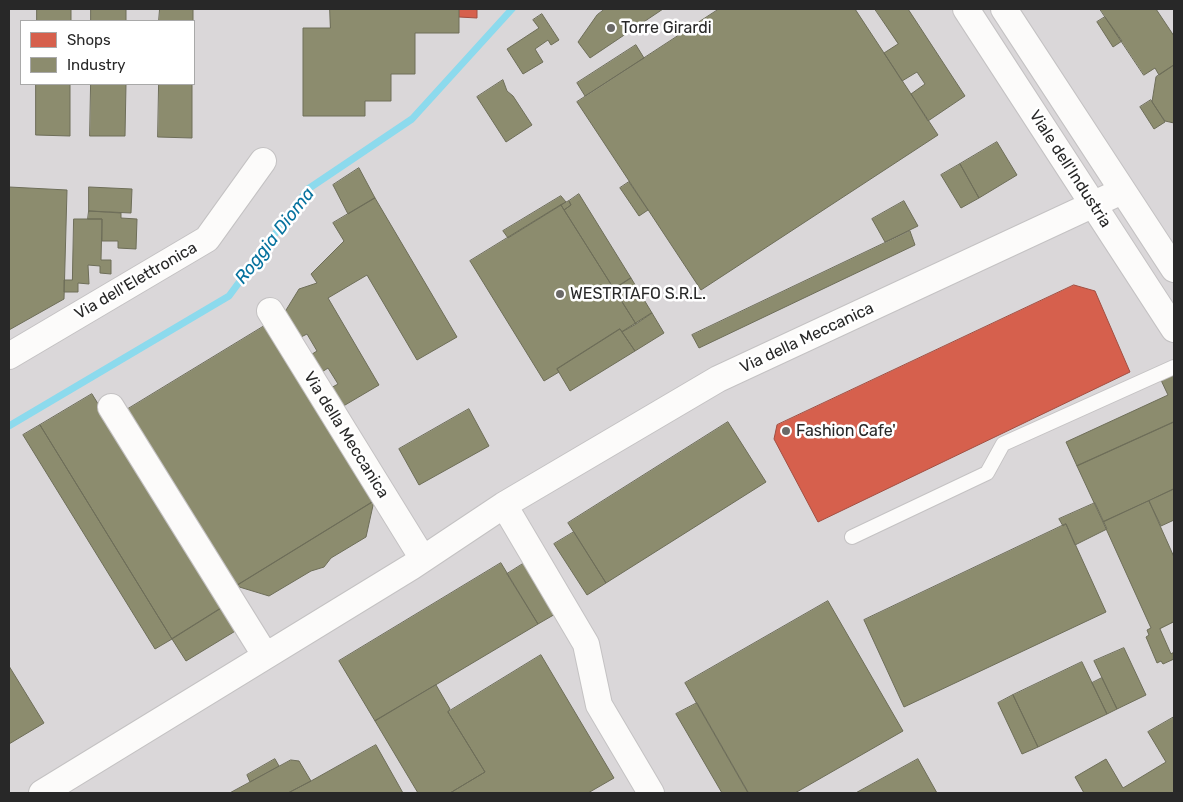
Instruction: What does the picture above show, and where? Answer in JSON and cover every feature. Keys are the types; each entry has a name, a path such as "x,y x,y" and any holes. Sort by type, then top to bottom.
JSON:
{"street":[{"name":"Viale dell'Industria","path":"966,9 1174,329"},
{"name":"Viale dell'Industria","path":"1004,9 1174,269"},
{"name":"Via dell'Elettronica","path":"9,356 207,239 263,161"},
{"name":"Via della Meccanica","path":"42,793 423,559 504,505 718,379 1094,206 1122,191"},
{"name":"Via della Meccanica","path":"270,311 423,559"},
{"path":"111,407 265,655"},
{"path":"504,505 586,644 599,705 651,793"}],"lane":[{"path":"852,537 987,473 1003,444 1174,367"}],"shaded area":[{"path":"9,9 1174,9 1174,793 9,793"}],"building: Shops":[{"path":"459,9 477,9 477,18 459,17"},
{"path":"1074,285 1095,291 1130,372 818,522 774,439 777,425"}],"building: Industry":[{"path":"37,9 71,9 71,20 37,20"},
{"path":"91,9 126,9 126,20 91,20"},
{"path":"160,9 193,9 193,20 159,20"},
{"path":"330,9 459,9 459,33 415,33 415,74 391,74 391,101 365,101 365,116 303,116 303,28 330,28"},
{"name":"Torre Girardi","path":"605,9 663,9 590,58 578,42 597,15"},
{"path":"719,9 855,9 938,135 701,290 577,102"},
{"path":"875,9 908,9 965,96 928,121 911,94 925,84 917,72 902,81 884,53 898,44"},
{"path":"1100,9 1156,9 1174,36 1174,65 1159,75 1155,68 1144,75"},
{"path":"542,14 559,40 551,45 548,40 535,49 543,62 523,74 507,49 539,28 533,20"},
{"path":"1105,17 1122,41 1113,47 1097,22"},
{"path":"636,45 644,58 585,96 577,83"},
{"path":"1174,65 1174,123 1165,121 1152,102 1156,77"},
{"path":"503,80 507,91 513,96 532,125 506,142 477,97"},
{"path":"36,85 70,85 70,136 36,135"},
{"path":"91,85 126,85 125,136 90,136"},
{"path":"159,85 192,85 192,138 158,137"},
{"path":"1151,100 1165,122 1154,129 1140,107"},
{"path":"997,142 1017,175 979,198 960,164"},
{"path":"960,164 979,198 961,208 941,175"},
{"path":"359,168 375,198 348,214 333,185"},
{"path":"629,182 648,210 639,216 620,188"},
{"path":"9,187 67,190 64,299 9,330"},
{"path":"89,187 132,189 131,213 89,211"},
{"path":"579,194 631,278 614,289 564,210 571,205 569,201"},
{"path":"561,196 566,202 508,238 503,231"},
{"path":"375,198 457,337 417,360 367,275 328,298 379,385 340,408 329,389 338,384 328,368 319,374 309,356 317,351 307,334 297,339 283,315 299,289 317,283 311,274 344,241 333,223"},
{"path":"569,201 571,205 564,210 561,205"},
{"path":"904,201 918,226 885,242 872,219"},
{"path":"561,205 636,324 622,332 620,329 557,369 559,372 544,381 470,261"},
{"path":"89,211 121,213 121,218 137,219 136,249 118,248 118,241 102,241 102,219 88,219"},
{"path":"74,219 102,219 101,260 111,260 111,274 100,273 100,266 88,265 89,284 78,283 78,292 64,292 64,280 72,280"},
{"path":"910,231 915,245 699,348 692,335"},
{"path":"631,278 652,313 636,324 614,289"},
{"path":"652,313 664,333 635,351 622,332"},
{"path":"266,325 374,501 236,586 128,409"},
{"path":"620,329 635,351 570,391 557,369"},
{"path":"1174,372 1174,422 1077,466 1066,442 1168,395 1160,378"},
{"path":"92,394 223,607 172,639 40,425"},
{"path":"469,409 489,446 419,485 399,449"},
{"path":"728,422 766,482 606,583 568,523"},
{"path":"1174,422 1174,489 1103,522 1077,466"},
{"path":"40,425 172,639 155,649 23,435"},
{"path":"1174,489 1174,520 1161,526 1149,501"},
{"path":"374,501 366,537 331,558 324,567 311,571 269,596 236,586"},
{"path":"1149,501 1174,557 1174,659 1163,664 1161,661 1157,663 1146,637 1149,635 1147,630 1151,628 1103,522"},
{"path":"1095,503 1107,529 1075,545 1066,524 1063,526 1059,519"},
{"path":"1066,524 1106,612 904,707 864,620"},
{"path":"574,532 606,583 587,595 554,544"},
{"path":"526,562 557,613 538,624 507,574"},
{"path":"501,563 538,624 375,721 339,661"},
{"path":"828,601 903,731 795,793 748,793 685,683"},
{"path":"223,607 237,630 186,661 172,639"},
{"path":"1174,622 1174,652 1171,654 1160,629"},
{"path":"1124,648 1146,695 1117,709 1094,661"},
{"path":"541,655 614,778 588,793 450,793 485,772 448,712"},
{"path":"1082,662 1107,714 1038,747 1013,695"},
{"path":"9,666 44,723 9,744"},
{"path":"1102,678 1117,709 1107,714 1092,683"},
{"path":"436,685 450,709 448,712 485,772 450,793 418,793 375,721"},
{"path":"1013,695 1038,747 1022,754 998,703"},
{"path":"697,703 748,792 722,793 676,714"},
{"path":"1174,717 1174,793 1084,793 1075,777 1106,759 1123,788 1166,762 1148,732"},
{"path":"376,745 403,793 288,793 311,781"},
{"path":"275,759 279,766 250,782 247,775"},
{"path":"918,759 937,793 856,793"},
{"path":"291,760 299,761 311,781 288,793 230,793"}],"waterway":[{"name":"Roggia Dioma","path":"9,426 229,296 308,189 412,119 512,9"}],"place":[{"name":"Torre Girardi","path":"611,28"},
{"name":"WESTRTAFO S.R.L.","path":"560,294"},
{"name":"Fashion Cafe'","path":"786,431"}]}
